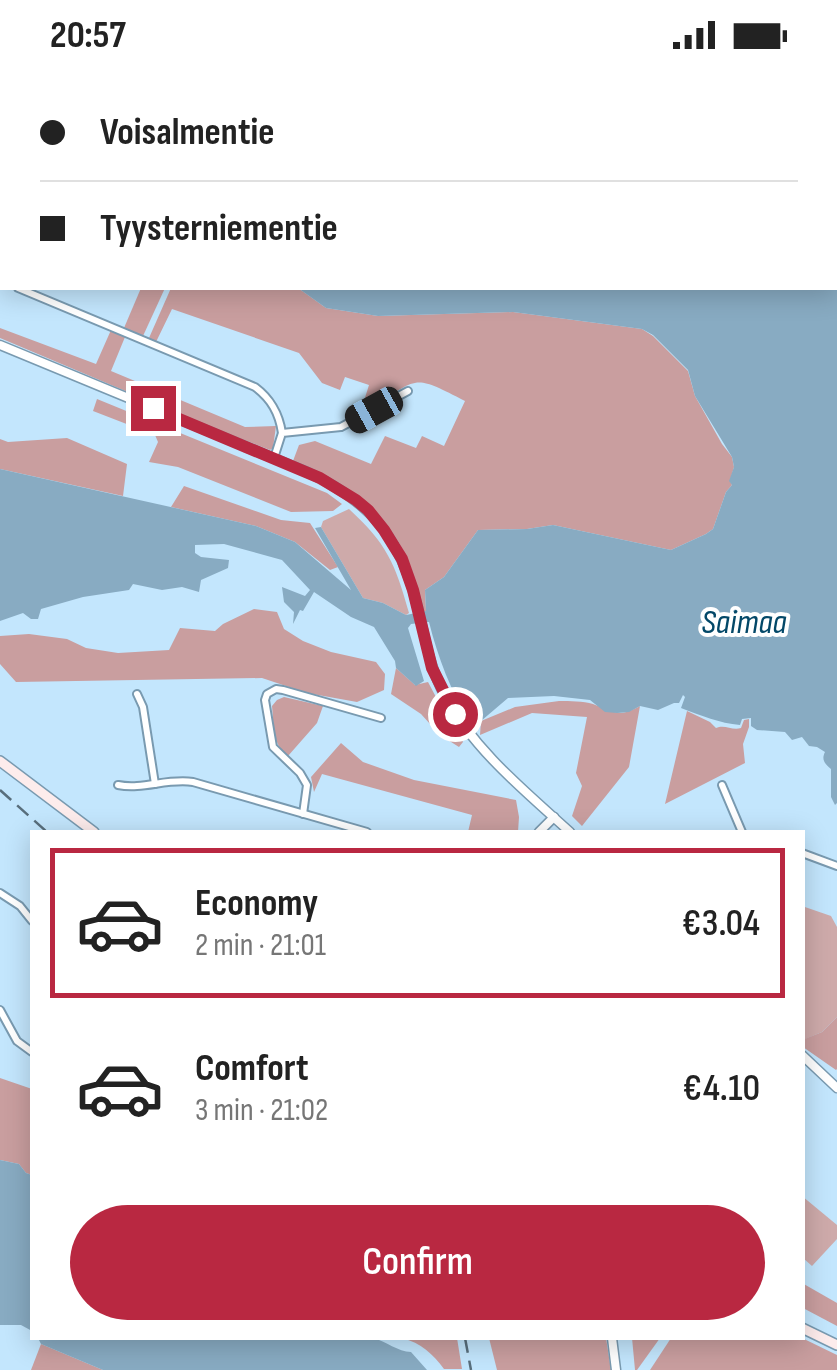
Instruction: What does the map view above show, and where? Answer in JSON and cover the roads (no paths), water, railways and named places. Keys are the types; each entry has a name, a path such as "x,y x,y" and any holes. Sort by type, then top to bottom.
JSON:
{"main road":[{"path":"0,761 91,830"},
{"path":"805,1329 837,1345"}],"street":[{"path":"23,290 255,387 274,406 282,432 274,458"},
{"path":"0,345 332,484 368,510 402,559 438,682 455,714 478,743 568,830"},
{"path":"282,432 350,424 408,391"},
{"path":"302,814 307,785 273,747 267,694 276,688 381,718"},
{"path":"137,694 144,707 154,784"},
{"path":"118,785 193,782 360,830"},
{"path":"722,785 741,830"},
{"path":"541,830 554,817"},
{"path":"805,855 837,866"},
{"path":"0,893 20,906 30,919"},
{"path":"0,1010 17,1041 30,1051"},
{"path":"805,1058 837,1088"},
{"path":"612,1340 616,1370"}],"water":[{"name":"Saimaa","path":"301,290 837,290 837,803 831,797 831,769 824,762 825,752 809,746 802,737 792,740 785,732 757,730 751,726 751,718 742,719 740,725 732,724 681,708 683,695 679,703 658,710 640,706 617,713 605,712 590,700 554,696 508,698 481,721 471,723 446,674 429,622 411,624 408,628 424,681 416,686 396,668 374,627 314,592 293,624 294,612 284,602 282,587 305,596 310,590 282,560 224,544 195,545 195,553 201,557 229,560 228,568 201,580 199,592 133,584 129,590 41,609 38,619 23,613 0,621 0,469 256,526 295,542 351,590 315,528 321,527 363,598 406,615 426,611 425,590 444,577 478,530 553,525 671,550 713,529 732,485 732,457 695,396 688,370 653,335 642,329 513,312 378,316 326,308"},
{"path":"0,1160 19,1164 30,1174 30,1330 21,1325 0,1325"},
{"path":"39,1340 378,1340 411,1352 427,1370 103,1370"}],"railway":[{"path":"0,790 45,830"},
{"path":"465,1340 471,1370"}]}
